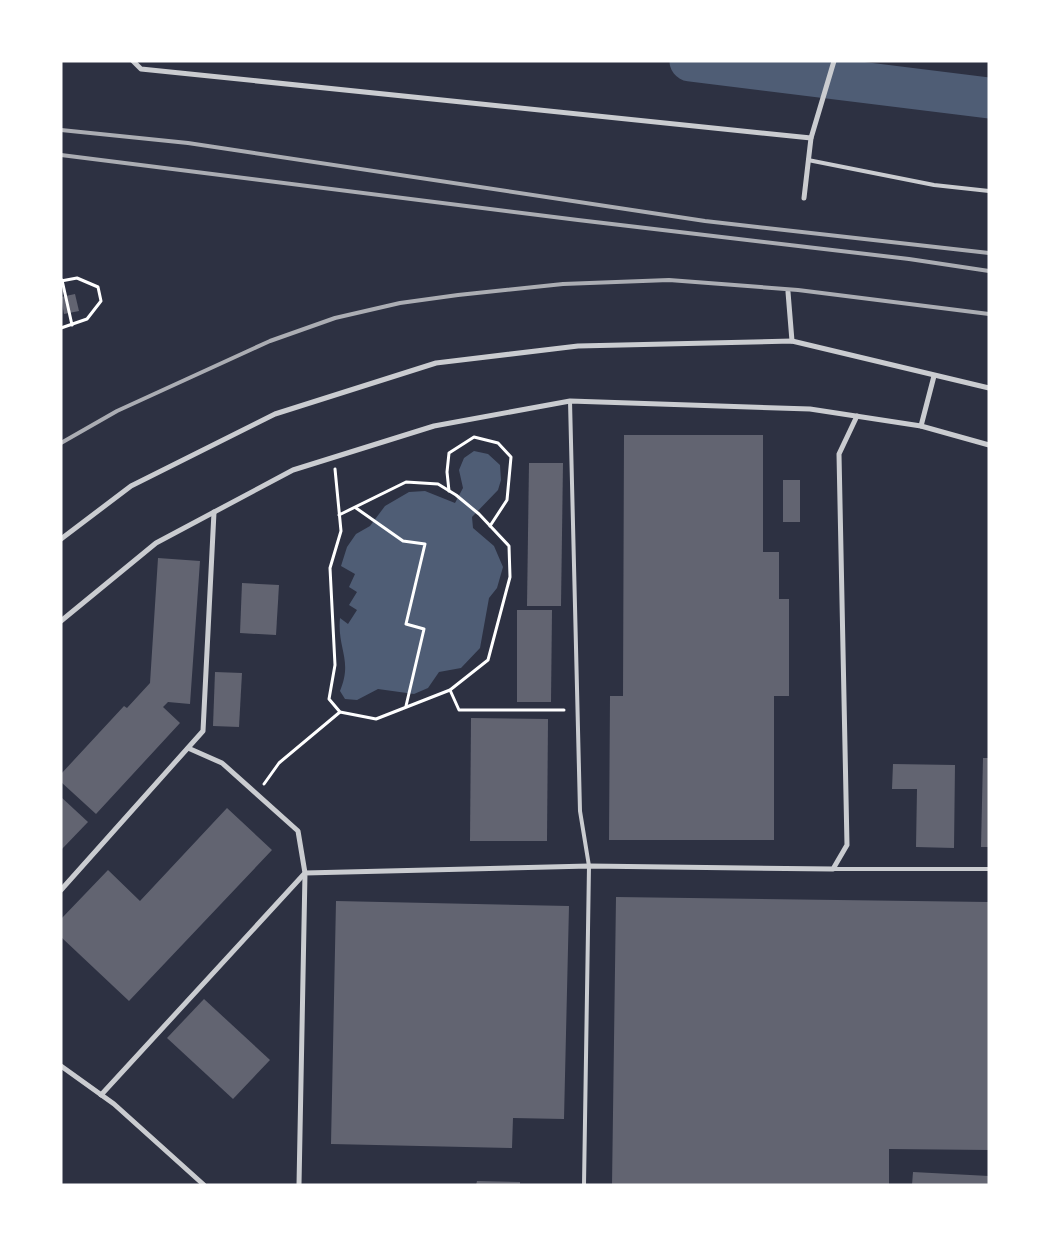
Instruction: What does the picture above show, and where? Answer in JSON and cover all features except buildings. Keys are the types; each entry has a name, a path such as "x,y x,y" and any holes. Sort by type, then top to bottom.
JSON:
{"street":[{"path":"133,61 140,69 811,137"},
{"path":"804,198 811,137 834,61"},
{"path":"788,292 792,341"},
{"path":"61,539 131,486 275,414 436,363 578,346 792,341 989,388"},
{"path":"921,426 934,376"},
{"path":"61,621 156,543 293,470 434,426 570,401 810,409 921,426 989,445"},
{"path":"101,1095 305,873 589,866 832,868 847,845 839,454 857,416"},
{"path":"61,890 204,731 214,512"},
{"path":"188,748 222,763 298,831 305,873 299,1185"},
{"path":"61,1066 101,1095 204,1185"}],"lane":[{"path":"808,160 934,184 989,191"},
{"path":"570,401 580,811 589,866 584,1185"},
{"path":"832,868 989,869"}],"path":[{"path":"61,328 72,325 87,319 101,301 98,288 77,278 62,281 72,325"},
{"path":"450,491 447,472 449,453 474,437 498,443 511,457 510,474 507,500 490,526"},
{"path":"334,457 341,530 330,568 334,665 329,699 340,712 376,719 450,690 488,660 510,577 509,546 478,514 456,495 438,484 406,482 340,515"},
{"path":"355,507 375,519 403,541 425,544 406,624 424,629 406,706"},
{"path":"450,690 459,710 578,710"},
{"path":"256,794 279,763 340,712"}],"water":[{"path":"474,451 488,454 500,465 501,480 498,490 472,517 473,528 494,546 503,567 497,588 489,598 480,648 461,668 439,672 428,688 414,694 378,689 357,700 345,699 340,691 344,680 345,662 340,618 348,624 357,610 349,605 357,592 349,587 355,574 341,566 347,547 356,534 370,526 385,506 409,492 425,491 455,503 463,488 459,470 464,458"}],"waterway":[{"path":"690,61 989,98"}],"railway":[{"path":"61,130 188,143 705,221 989,253"},
{"path":"61,155 578,220 909,259 989,271"},
{"path":"61,443 117,411 270,341 335,318 400,303 563,284 669,280 798,290 989,314"}]}
